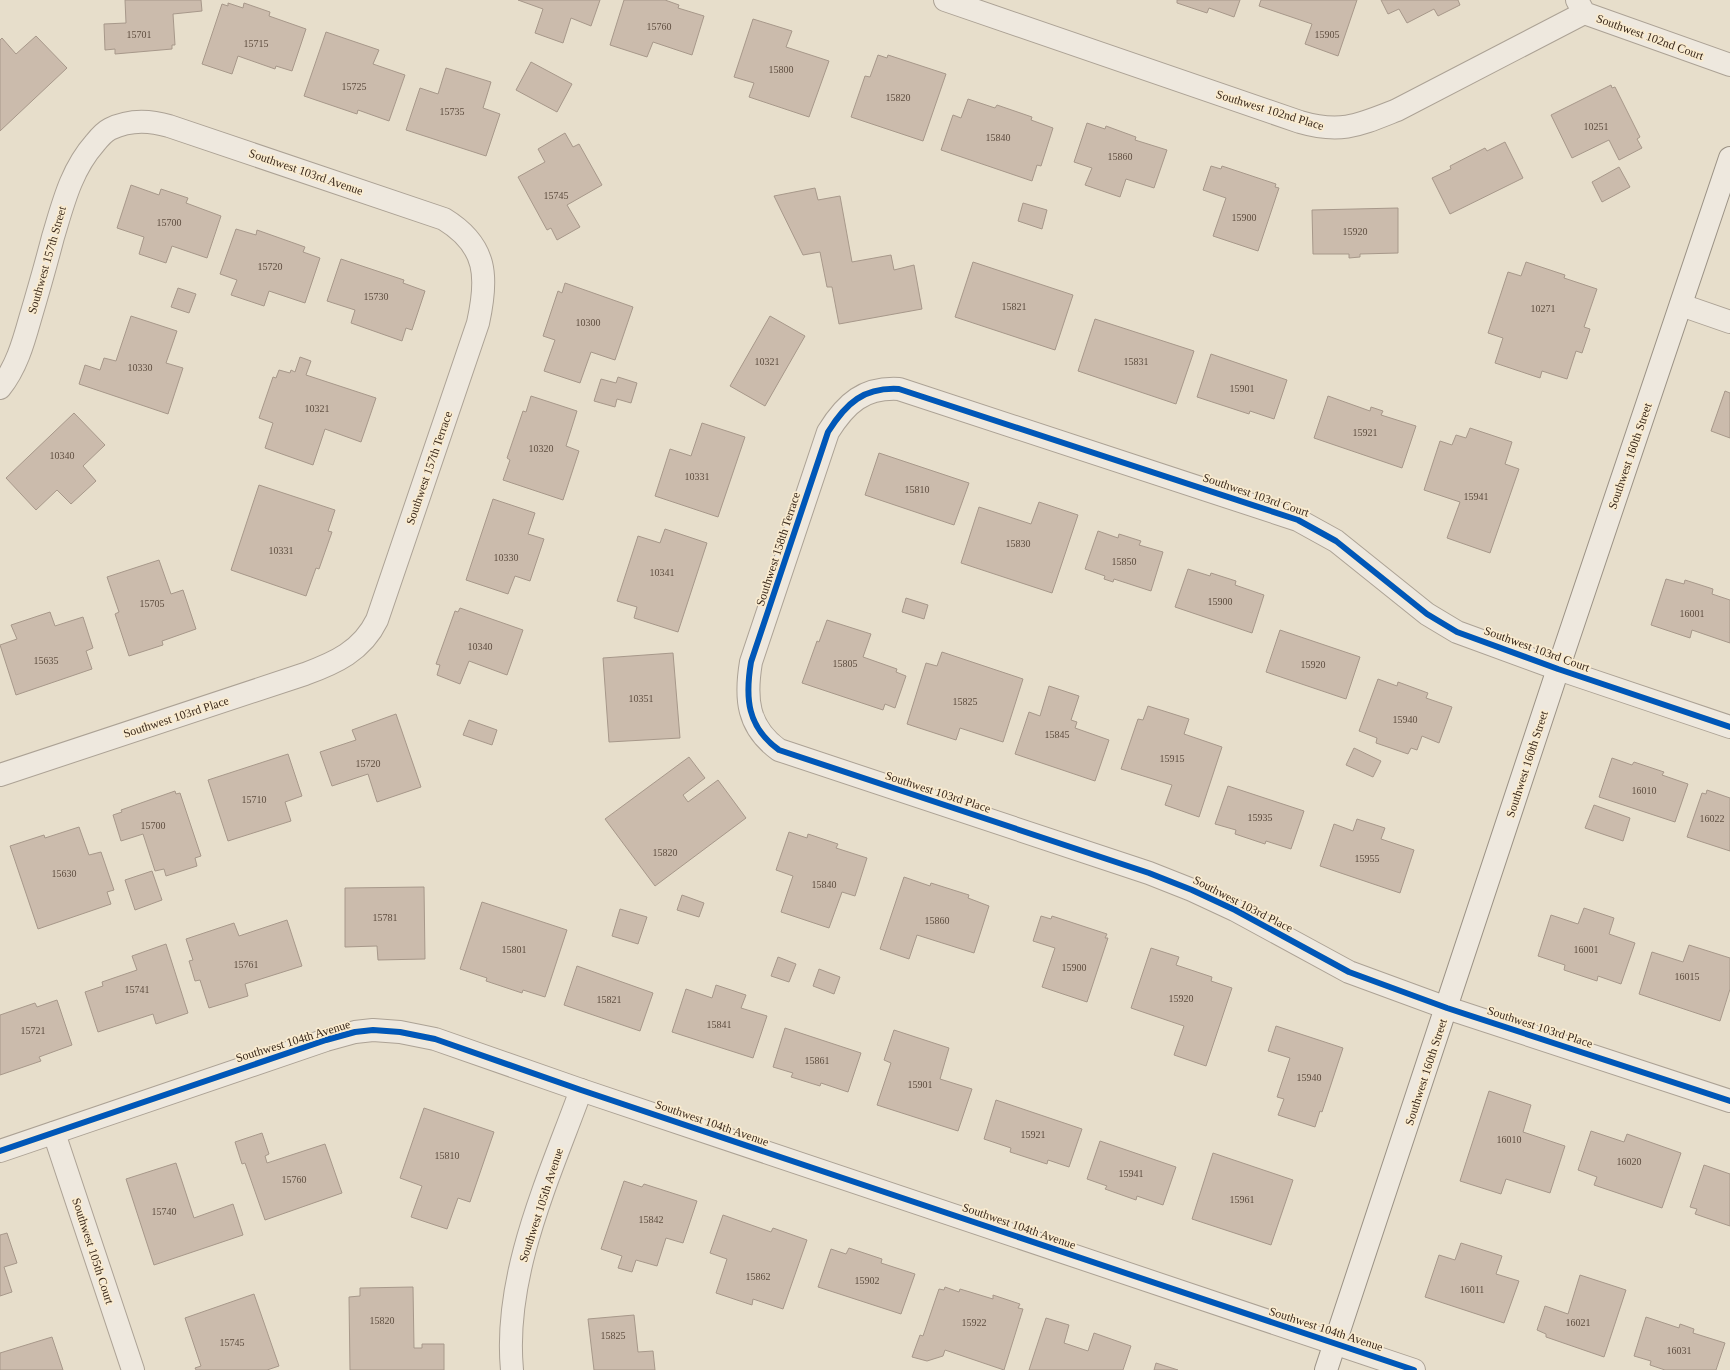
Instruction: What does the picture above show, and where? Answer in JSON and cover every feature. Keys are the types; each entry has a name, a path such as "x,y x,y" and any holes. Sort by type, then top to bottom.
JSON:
{"street":[{"name":"Southwest 102nd Place","path":"946,0 1300,122 1322,128 1336,129 1364,122 1398,110 1580,6"},
{"name":"Southwest 102nd Court","path":"1580,6 1730,65"},
{"name":"Southwest 103rd Avenue","path":"102,135 110,129 128,123 152,121 444,219 461,231 475,247 481,259 484,273"},
{"name":"Southwest 157th Street","path":"0,388 9,375 20,352 67,191 75,172 87,152 102,135"},
{"name":"Southwest 160th Street","path":"1326,1370 1558,669 1730,158"},
{"name":"Southwest 157th Terrace","path":"351,653 365,639 377,620 478,324 483,299 484,273"},
{"path":"1680,305 1730,322"},
{"name":"Southwest 103rd Court","path":"860,396 879,390 899,389 1298,520 1336,541 1428,614 1447,626 1468,636 1558,669 1730,727"},
{"name":"Southwest 158th Terrace","path":"754,720 748,698 748,681 751,662 828,432 839,416 860,396"},
{"name":"Southwest 103rd Place","path":"0,775 329,666 351,653"},
{"name":"Southwest 103rd Place","path":"754,720 760,733 778,750 1149,873 1192,890 1235,910 1349,972 1447,1008 1730,1101"},
{"name":"Southwest 104th Avenue","path":"0,1151 326,1040 355,1032 373,1030 400,1032 435,1039 581,1090 1414,1370"},
{"name":"Southwest 105th Avenue","path":"512,1370 512,1316 524,1252 531,1228 581,1090"},
{"name":"Southwest 105th Court","path":"54,1133 133,1370"}],"building":[{"path":"125,0 201,0 202,11 173,14 175,45 172,45 172,49 115,54 115,49 105,50 104,24 126,23"},
{"path":"518,0 600,0 591,26 571,18 563,43 535,33 543,9"},
{"path":"624,0 665,0 679,5 678,8 704,16 692,55 653,42 647,57 610,45"},
{"path":"1177,0 1240,0 1234,17 1209,8 1207,13 1177,3"},
{"path":"1261,0 1357,0 1338,56 1305,44 1312,24 1259,6"},
{"path":"1381,0 1458,0 1460,5 1438,16 1434,9 1407,23 1399,9 1388,14"},
{"path":"228,3 243,8 244,3 270,12 269,16 306,29 292,71 276,66 275,69 238,56 232,74 202,64 222,4 228,6"},
{"path":"753,19 792,31 786,47 829,61 809,117 749,97 754,83 734,77"},
{"path":"326,32 379,50 373,64 405,75 389,121 358,110 357,114 304,96"},
{"path":"36,36 67,68 0,131 0,40 2,38 16,54"},
{"path":"878,55 887,58 888,55 946,74 923,141 851,117 865,76 870,77"},
{"path":"531,62 572,84 557,112 516,90"},
{"path":"446,68 491,82 483,108 500,114 486,156 406,130 420,88 438,94"},
{"path":"1611,85 1612,88 1615,87 1640,137 1637,139 1642,148 1619,160 1609,140 1572,158 1551,115"},
{"path":"968,99 995,108 997,105 1032,117 1031,120 1053,128 1041,166 1037,165 1032,181 941,150 953,115 961,118"},
{"path":"1087,123 1105,129 1106,126 1136,137 1135,140 1167,150 1154,188 1126,179 1120,197 1085,185 1092,168 1074,162"},
{"path":"565,133 573,147 579,144 602,185 567,205 580,227 557,240 551,228 547,230 518,177 545,162 538,149"},
{"path":"1505,142 1523,178 1450,214 1432,178 1451,169 1450,166 1485,148 1487,151"},
{"path":"1211,166 1221,169 1222,166 1276,184 1275,187 1279,188 1258,251 1213,236 1226,198 1203,190"},
{"path":"1619,167 1630,187 1602,202 1592,182"},
{"path":"131,185 159,195 161,189 188,198 186,203 221,216 207,258 172,246 166,263 139,254 144,237 117,228"},
{"path":"815,188 818,200 840,196 852,262 891,255 894,270 914,265 922,309 839,324 832,287 827,287 820,252 803,255 774,196"},
{"path":"1023,203 1047,210 1042,229 1018,221"},
{"path":"1398,208 1398,253 1360,254 1360,257 1349,258 1349,254 1313,254 1312,210"},
{"path":"236,229 256,235 257,230 305,247 303,252 320,258 305,303 269,291 264,306 231,295 237,280 220,274"},
{"path":"341,259 404,280 403,283 425,291 412,330 406,328 402,341 351,323 355,310 327,301"},
{"path":"973,262 1073,295 1055,350 955,317"},
{"path":"1526,262 1565,275 1564,278 1597,289 1584,327 1590,329 1582,353 1576,351 1567,379 1542,371 1540,378 1495,363 1503,338 1488,333 1508,272 1521,276"},
{"path":"565,283 633,307 615,360 591,352 580,383 544,371 555,340 543,336 558,291 562,293"},
{"path":"178,288 196,294 189,313 171,307"},
{"path":"131,316 177,331 166,363 183,368 168,414 79,384 85,365 100,370 104,358 116,361"},
{"path":"770,316 805,336 765,406 730,386"},
{"path":"1095,319 1194,351 1176,404 1078,371"},
{"path":"1211,354 1287,380 1274,419 1250,411 1249,414 1197,397"},
{"path":"300,357 311,361 306,375 376,398 361,442 325,429 313,465 265,448 273,423 259,418 273,377 276,378 279,370 290,373 291,370 295,372"},
{"path":"618,377 637,383 631,403 617,399 615,407 594,401 601,379 616,383"},
{"path":"1725,391 1730,393 1730,438 1711,431"},
{"path":"531,396 577,411 566,446 579,451 563,500 503,480 510,460 507,458 523,411 526,412"},
{"path":"1328,396 1370,411 1371,407 1383,411 1381,415 1416,426 1402,468 1314,438"},
{"path":"74,413 105,445 83,466 96,481 71,504 57,490 36,510 6,478"},
{"path":"702,423 745,437 718,517 655,496 670,449 691,456"},
{"path":"1470,428 1512,442 1505,464 1519,469 1490,553 1447,538 1460,502 1424,490 1440,441 1452,445 1456,435 1466,438"},
{"path":"879,453 969,483 954,525 865,495"},
{"path":"259,485 335,510 328,531 332,532 319,569 316,568 306,596 231,570"},
{"path":"493,499 535,513 528,534 544,539 530,581 515,576 508,594 466,580"},
{"path":"1039,502 1078,515 1052,593 961,563 979,507 1031,524"},
{"path":"665,529 707,543 678,632 634,618 637,607 617,601 638,536 660,543"},
{"path":"1098,531 1118,538 1119,534 1141,541 1139,545 1163,552 1151,591 1114,579 1113,582 1104,579 1105,576 1085,569"},
{"path":"159,560 171,594 183,590 196,629 162,641 163,645 129,656 115,614 119,612 107,577"},
{"path":"1188,569 1210,576 1211,573 1236,581 1235,585 1264,595 1252,633 1175,607"},
{"path":"1666,579 1684,584 1685,580 1713,589 1712,594 1730,600 1730,643 1692,630 1690,638 1651,625"},
{"path":"906,598 928,605 924,619 902,612"},
{"path":"460,608 523,630 507,675 469,661 460,684 437,675 440,665 436,664 455,611 458,612"},
{"path":"50,612 55,626 83,617 93,648 86,651 92,669 16,695 0,645 17,639 11,625"},
{"path":"827,620 871,634 863,657 897,669 896,672 906,676 895,708 885,704 883,710 802,683 817,641 819,642"},
{"path":"1280,630 1360,657 1346,699 1266,672"},
{"path":"942,652 1023,679 1003,742 960,728 956,740 907,724 926,663 937,666"},
{"path":"673,653 680,738 609,742 603,658"},
{"path":"1378,679 1397,686 1398,682 1428,693 1426,698 1452,707 1439,743 1422,736 1417,750 1411,748 1408,754 1376,743 1377,738 1359,731"},
{"path":"1049,686 1079,696 1071,720 1077,722 1075,728 1109,740 1095,781 1015,754 1029,712 1040,716"},
{"path":"1148,706 1189,719 1184,734 1222,747 1199,817 1165,805 1172,785 1121,769 1138,719 1143,720"},
{"path":"396,714 421,787 377,802 368,774 332,786 320,752 356,740 352,730"},
{"path":"469,720 497,730 492,745 463,735"},
{"path":"1354,748 1381,761 1373,777 1346,765"},
{"path":"288,754 302,796 285,802 291,821 228,841 208,780"},
{"path":"689,757 705,778 683,795 688,802 718,780 746,818 655,886 605,819"},
{"path":"1612,758 1632,765 1634,762 1664,772 1662,775 1688,784 1675,822 1599,797"},
{"path":"1228,786 1304,811 1291,849 1266,841 1265,844 1235,834 1236,830 1215,824"},
{"path":"1707,790 1730,798 1730,851 1687,837 1702,793 1706,794"},
{"path":"175,791 176,794 180,793 201,856 195,858 197,866 166,876 164,869 155,871 143,834 121,841 113,815 122,812 121,810"},
{"path":"1594,805 1630,818 1623,841 1585,828"},
{"path":"1357,819 1385,828 1381,839 1414,850 1400,893 1320,866 1334,824 1353,831"},
{"path":"79,827 89,855 101,852 114,890 107,892 111,904 38,929 10,846 44,835 45,838"},
{"path":"789,832 807,838 808,834 838,844 836,848 867,858 855,896 842,892 829,928 781,912 793,876 776,870"},
{"path":"152,871 162,900 135,910 125,880"},
{"path":"904,877 930,886 931,883 969,895 968,898 989,906 974,953 917,935 909,959 880,949"},
{"path":"424,887 425,959 378,960 377,946 345,947 345,888"},
{"path":"682,895 704,903 699,917 677,910"},
{"path":"482,902 567,930 545,997 523,990 522,993 486,981 487,978 460,969"},
{"path":"1584,908 1614,918 1609,934 1635,943 1621,984 1598,976 1597,981 1564,970 1565,965 1538,956 1551,915 1578,924"},
{"path":"620,909 647,917 638,944 612,936"},
{"path":"1041,916 1051,919 1052,916 1107,934 1105,938 1108,938 1087,1002 1042,987 1055,948 1033,941"},
{"path":"287,920 302,966 245,984 248,996 209,1008 200,980 195,981 189,961 193,960 186,939 234,923 239,936"},
{"path":"166,944 188,1013 156,1024 153,1014 98,1032 85,992 103,986 102,982 137,970 132,956"},
{"path":"1689,945 1730,958 1730,989 1720,1021 1639,994 1652,952 1683,962"},
{"path":"1151,948 1179,957 1176,965 1212,977 1211,981 1232,988 1206,1066 1174,1055 1184,1026 1131,1008"},
{"path":"778,957 796,964 789,982 771,976"},
{"path":"577,966 653,993 640,1031 564,1005"},
{"path":"819,969 840,977 834,994 813,986"},
{"path":"716,985 746,995 741,1008 767,1016 753,1058 672,1032 686,989 712,998"},
{"path":"57,1000 72,1045 39,1057 41,1061 0,1075 0,1015 35,1003 37,1007"},
{"path":"1276,1026 1343,1048 1322,1112 1320,1111 1315,1127 1278,1115 1284,1099 1277,1097 1290,1058 1268,1051"},
{"path":"785,1028 861,1053 848,1092 821,1083 820,1086 791,1077 793,1073 773,1067"},
{"path":"894,1030 949,1048 940,1079 972,1089 958,1131 877,1105 891,1063 884,1060"},
{"path":"1489,1091 1531,1105 1523,1132 1565,1146 1550,1193 1506,1179 1501,1194 1460,1181"},
{"path":"996,1100 1082,1129 1069,1167 1048,1160 1047,1164 1010,1152 1011,1148 984,1139"},
{"path":"424,1108 494,1132 470,1202 458,1198 447,1229 411,1217 422,1186 400,1178"},
{"path":"1591,1131 1624,1142 1627,1134 1681,1153 1662,1208 1594,1185 1597,1177 1578,1170"},
{"path":"262,1133 269,1154 265,1156 267,1163 325,1144 342,1193 265,1220 245,1163 242,1164 235,1142"},
{"path":"1100,1141 1176,1167 1163,1205 1137,1196 1136,1200 1105,1189 1107,1186 1087,1179"},
{"path":"1213,1153 1293,1180 1271,1245 1192,1219"},
{"path":"176,1163 194,1218 233,1204 243,1235 154,1265 126,1179"},
{"path":"1704,1165 1730,1174 1730,1226 1695,1214 1697,1209 1690,1207"},
{"path":"624,1181 642,1187 644,1184 697,1201 683,1243 666,1238 657,1266 636,1260 632,1272 618,1268 622,1256 601,1249"},
{"path":"723,1215 771,1232 773,1228 807,1240 783,1309 753,1299 752,1305 716,1293 727,1259 710,1253"},
{"path":"7,1233 17,1263 4,1267 12,1292 0,1296 0,1235"},
{"path":"1461,1243 1502,1256 1496,1274 1519,1281 1504,1323 1425,1297 1439,1255 1455,1260"},
{"path":"849,1248 882,1259 881,1263 915,1274 901,1314 818,1287 831,1249 846,1254"},
{"path":"1580,1275 1626,1290 1604,1357 1546,1337 1546,1334 1537,1330 1545,1306 1568,1314"},
{"path":"413,1287 414,1348 422,1348 422,1344 444,1344 444,1370 350,1370 349,1297 360,1296 360,1288"},
{"path":"945,1287 959,1292 960,1289 993,1299 993,1295 1020,1304 1018,1308 1023,1309 1004,1370 945,1350 943,1356 927,1361 912,1357 920,1335 923,1336 939,1289 944,1290"},
{"path":"254,1294 279,1366 267,1370 196,1370 195,1368 201,1366 185,1318"},
{"path":"634,1315 638,1352 653,1351 655,1370 594,1370 588,1319"},
{"path":"1646,1317 1679,1328 1680,1324 1694,1329 1693,1333 1725,1343 1716,1370 1665,1370 1650,1365 1651,1361 1634,1356"},
{"path":"1046,1318 1069,1325 1064,1343 1088,1351 1094,1333 1131,1346 1123,1370 1029,1370"},
{"path":"52,1337 63,1370 0,1370 0,1353"},
{"path":"1156,1363 1178,1370 1154,1370"}],"cycle path":[{"path":"1730,727 1558,669 1457,632 1427,614 1336,541 1298,520 899,389 876,391 857,399 849,405 828,432 751,662 748,688 754,722 768,741 779,750 1149,873 1192,890 1235,910 1349,972 1447,1008 1730,1101"},
{"path":"0,1151 326,1040 355,1032 373,1030 400,1032 435,1039 581,1090 1414,1370"}]}
